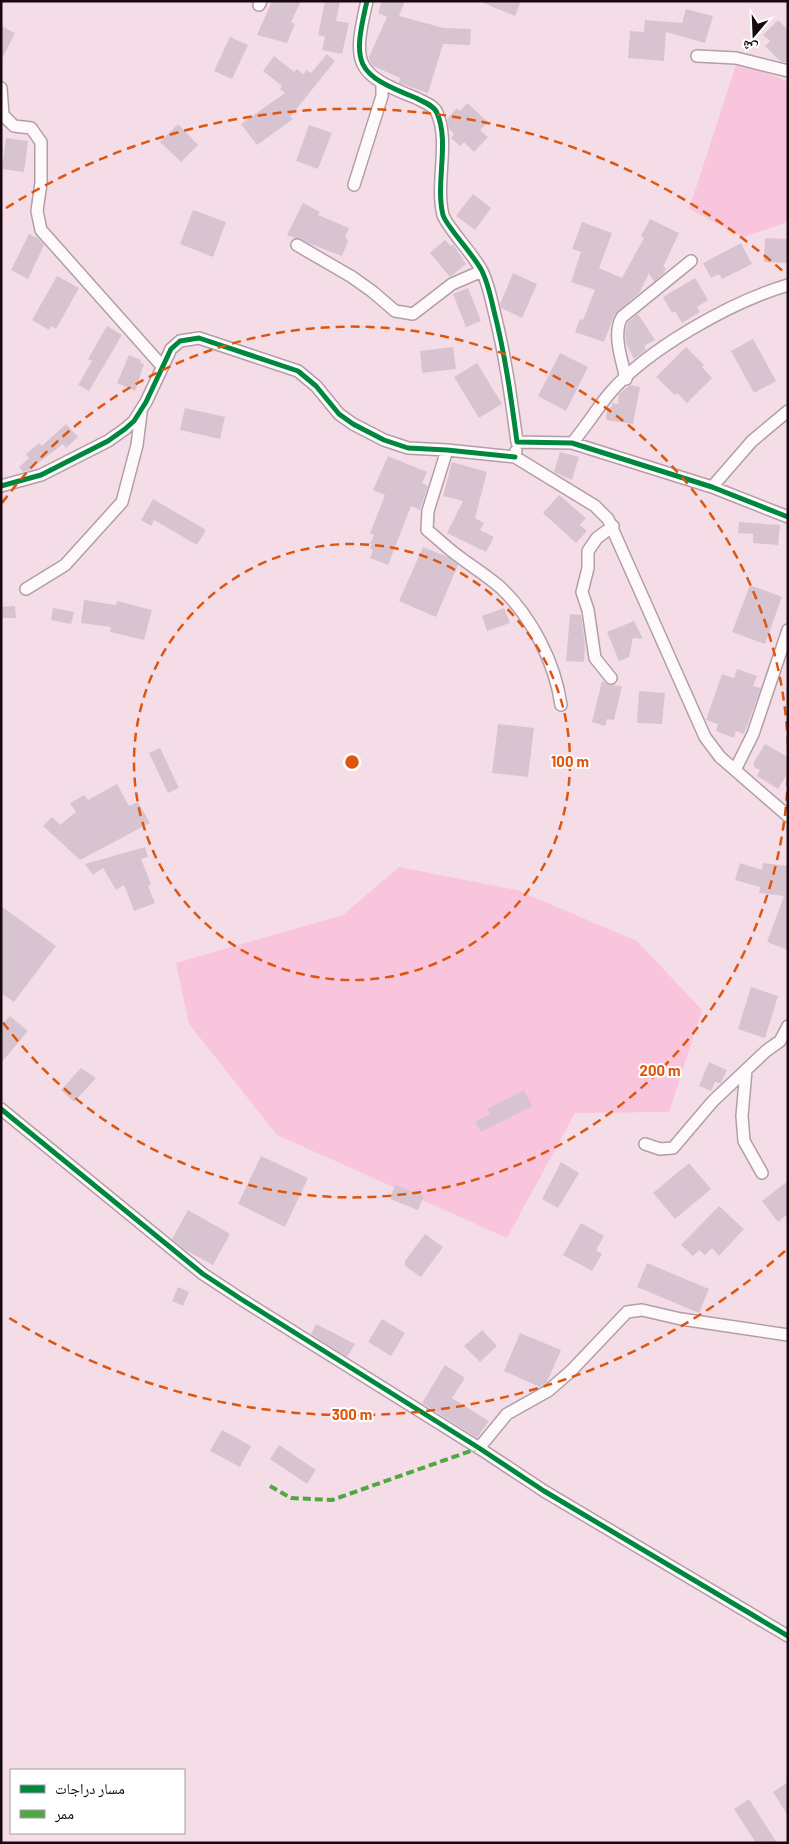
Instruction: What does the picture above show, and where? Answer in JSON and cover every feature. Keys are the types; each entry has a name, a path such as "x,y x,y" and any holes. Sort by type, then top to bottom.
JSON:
{"street":[{"path":"366,1 359,33 360,59 373,79 436,110 442,142 440,199 444,218 482,271 502,343 517,442 515,457"},
{"path":"697,56 736,58 788,71"},
{"path":"354,185 382,96 382,85"},
{"path":"1,88 4,115 14,126 31,128 41,142 41,183 37,211 41,230 162,366"},
{"path":"297,246 352,277 373,292 395,312 413,314 452,284 482,271"},
{"path":"626,379 617,335 618,324 622,317 691,260"},
{"path":"572,444 610,394 640,366 693,327 788,285"},
{"path":"1,486 41,475 108,440 134,421 141,411 171,348 180,341 199,338 298,371 316,386 339,414 353,424 384,440 408,448 515,457 595,506 613,526 705,738 720,757 788,816"},
{"path":"26,588 65,565 122,502 137,445 141,411"},
{"path":"712,487 752,441 788,411"},
{"path":"517,442 572,444 712,487 788,517"},
{"path":"447,450 428,512 427,530 452,552 501,588 532,627 546,651 559,686 561,704"},
{"path":"611,678 595,658 588,610 582,592 588,568 588,551 597,538 613,526"},
{"path":"735,770 753,734 788,630"},
{"path":"645,1144 660,1149 673,1148 712,1101 780,1042 788,1026"},
{"path":"746,1070 742,1116 744,1141 762,1173"},
{"path":"1,1109 203,1274 310,1344 479,1448 544,1491 788,1636"},
{"path":"479,1448 507,1414 548,1391 627,1312 642,1310 681,1319 788,1335"}],"shaded area":[{"path":"738,59 788,82 788,222 743,237 689,209"},
{"path":"399,867 517,890 637,941 702,1010 669,1112 575,1113 507,1238 277,1135 189,1024 176,963 343,915"}],"building":[{"path":"272,1 301,1 291,22 295,24 287,43 257,35"},
{"path":"325,1 340,1 336,21 349,23 342,54 322,50 325,37 318,35"},
{"path":"382,1 405,1 399,16 444,28 471,29 470,45 443,44 428,93 399,83 400,78 373,66 370,61 369,57 387,17 378,13"},
{"path":"479,1 521,1 515,16"},
{"path":"686,9 713,16 705,43 666,32 664,61 628,58 630,31 644,32 645,20 682,23"},
{"path":"778,20 788,30 788,63 780,61 765,46 770,41 763,35"},
{"path":"1,26 15,33 1,61"},
{"path":"230,37 248,45 232,79 214,71"},
{"path":"327,54 335,61 290,117 293,119 257,145 241,124 285,93 280,89 282,86 263,71 274,56 294,72 297,69 303,74 307,70 311,73"},
{"path":"467,103 488,122 480,130 488,137 474,152 464,142 460,146 451,138 454,134 449,129 447,119 457,108 460,111"},
{"path":"178,124 198,145 181,162 160,142"},
{"path":"309,125 332,133 318,169 296,161"},
{"path":"6,138 28,141 24,172 2,169"},
{"path":"473,194 491,208 475,230 456,216"},
{"path":"303,203 320,212 318,215 349,228 345,237 348,241 342,256 287,235"},
{"path":"193,210 226,222 213,257 180,244"},
{"path":"650,219 679,233 663,267 666,268 664,273 654,282 649,273 640,292 615,314 604,342 575,332 580,319 583,320 595,290 571,282 581,252 572,249 582,222 612,233 599,268 622,278 644,238 641,236"},
{"path":"29,234 38,238 44,245 28,279 11,270"},
{"path":"765,238 788,239 788,263 764,262"},
{"path":"445,240 451,246 453,244 466,264 450,277 430,253"},
{"path":"741,243 752,264 722,279 719,274 711,278 703,263"},
{"path":"513,273 537,284 522,318 501,308 500,304"},
{"path":"57,276 79,288 56,329 51,326 49,330 32,320"},
{"path":"695,278 708,300 697,307 700,312 682,323 675,311 672,313 663,297"},
{"path":"468,288 481,321 466,327 453,294"},
{"path":"638,314 655,340 644,346 646,350 634,359 626,343 625,332 628,322"},
{"path":"107,326 122,335 89,391 78,385 92,361 88,359"},
{"path":"753,339 776,381 754,393 731,351"},
{"path":"453,347 456,369 422,373 420,351"},
{"path":"686,347 704,365 702,367 712,378 687,403 677,393 675,395 656,377"},
{"path":"560,353 588,367 566,411 538,396"},
{"path":"129,355 141,360 140,363 144,364 135,391 117,383"},
{"path":"477,363 502,404 479,418 454,377"},
{"path":"630,385 640,387 633,424 606,420 607,408 612,407 612,403 618,404 619,394"},
{"path":"185,408 225,417 220,439 180,430"},
{"path":"66,424 78,437 66,448 63,444 29,470 23,472 19,467 29,458 26,454 39,443 42,446"},
{"path":"560,452 579,457 572,480 554,472"},
{"path":"388,456 427,472 422,483 428,486 420,510 411,506 388,565 370,558 373,550 370,548 372,544 370,544 374,535 370,533 385,495 373,490"},
{"path":"452,462 487,472 475,518 484,523 480,530 494,537 486,552 447,533 463,501 443,496"},
{"path":"559,495 586,518 580,525 587,531 576,543 543,513"},
{"path":"153,499 206,530 197,545 154,520 151,526 141,520"},
{"path":"739,522 780,525 778,545 753,543 753,534 738,533"},
{"path":"423,547 448,557 458,565 436,617 399,601"},
{"path":"750,585 782,597 765,644 732,632"},
{"path":"84,600 116,605 117,601 152,610 144,640 110,632 111,627 81,623"},
{"path":"15,606 16,618 1,618 1,607"},
{"path":"53,608 74,612 71,624 51,620"},
{"path":"504,608 510,623 487,631 482,616"},
{"path":"570,614 581,615 585,643 584,662 566,661"},
{"path":"634,621 643,639 633,638 629,657 619,661 607,632"},
{"path":"737,669 757,676 753,686 761,688 744,734 736,731 734,738 716,731 718,724 706,720 722,674 734,678"},
{"path":"602,681 609,685 622,686 614,720 607,719 605,726 592,722"},
{"path":"639,691 665,693 662,724 637,723"},
{"path":"498,724 534,728 528,777 492,773"},
{"path":"765,744 788,757 788,773 778,789 757,776 760,770 754,767 754,762"},
{"path":"160,748 179,788 168,793 149,753"},
{"path":"117,784 129,806 138,802 150,823 80,860 43,826 52,817 60,825 76,812 70,803 84,795 88,800"},
{"path":"145,847 148,857 141,859 151,884 148,886 155,903 134,911 124,885 116,890 103,868 93,875 85,864"},
{"path":"740,863 762,870 763,863 788,866 788,950 767,942 784,896 759,893 760,887 735,880"},
{"path":"1,906 56,946 14,1002 1,993"},
{"path":"751,987 778,996 765,1038 738,1029"},
{"path":"10,1016 28,1031 1,1063 1,1026"},
{"path":"709,1062 727,1070 721,1083 715,1082 711,1091 699,1086"},
{"path":"81,1068 96,1078 74,1102 61,1090"},
{"path":"524,1090 532,1106 481,1132 475,1122 490,1114 487,1109"},
{"path":"261,1156 308,1178 285,1227 238,1204"},
{"path":"561,1162 579,1173 558,1208 542,1199"},
{"path":"689,1163 711,1189 675,1219 653,1193"},
{"path":"788,1181 788,1214 778,1222 762,1201"},
{"path":"395,1185 424,1196 418,1210 390,1199"},
{"path":"719,1206 744,1229 719,1256 712,1248 705,1255 699,1250 693,1256 681,1245"},
{"path":"188,1210 230,1234 213,1265 184,1249 172,1239"},
{"path":"581,1223 604,1236 596,1250 602,1254 592,1271 563,1255"},
{"path":"425,1234 443,1247 421,1277 405,1266 405,1261"},
{"path":"647,1263 709,1289 699,1313 637,1287"},
{"path":"178,1287 189,1292 183,1306 172,1301"},
{"path":"382,1319 405,1333 391,1356 368,1342"},
{"path":"316,1324 355,1344 347,1357 311,1334"},
{"path":"482,1330 497,1346 480,1362 464,1346"},
{"path":"520,1333 561,1350 547,1382 540,1387 504,1371"},
{"path":"445,1365 465,1378 452,1398 489,1421 477,1438 422,1403"},
{"path":"222,1430 251,1446 240,1467 210,1451"},
{"path":"279,1445 316,1470 307,1484 270,1459"},
{"path":"788,1782 788,1816 773,1792"},
{"path":"749,1799 777,1843 756,1843 734,1809"}],"marked path":[{"path":"270,1486 291,1498 332,1500 479,1448"}],"cycle path":[{"path":"367,1 360,40 360,53 363,65 380,82 428,104 437,113 441,124 443,150 441,203 443,215 449,226 478,264 488,286 505,359 517,442 572,443 712,487 788,517"},
{"path":"1,486 41,475 108,441 125,429 134,421 146,402 171,349 180,341 199,338 298,371 316,386 339,414 353,424 384,440 408,448 515,457"},
{"path":"1,1109 203,1274 544,1491 788,1636"}]}
